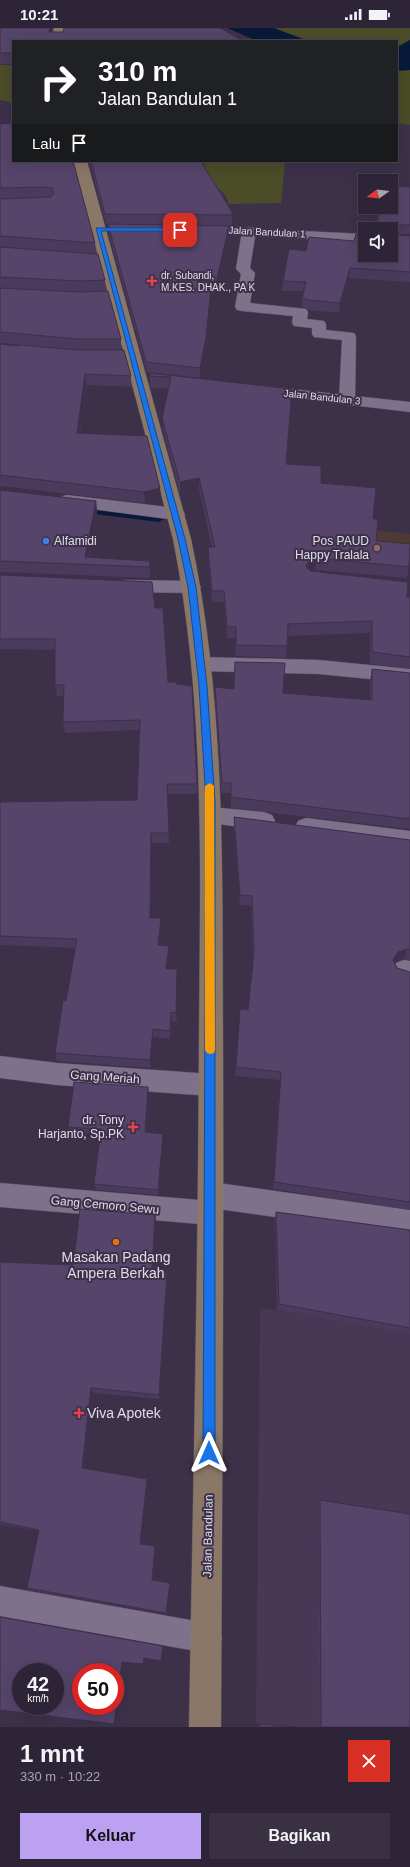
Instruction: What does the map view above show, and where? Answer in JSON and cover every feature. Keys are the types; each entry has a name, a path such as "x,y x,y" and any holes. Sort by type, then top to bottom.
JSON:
{"main road":[{"path":"57,40 60,28"},
{"name":"Jalan Bandulan","path":"80,162 104,230 98,259 124,355 146,378 192,587 200,664 210,815 211,1204 205,1727"}],"street":[{"name":"Jalan Bandulan 1","path":"185,230 249,231 358,238"},
{"name":"Jalan Bandulan 3","path":"246,389 410,407"},
{"path":"54,500 176,514"},
{"path":"210,815 410,840"},
{"path":"211,1204 410,1223"}],"lane":[{"path":"249,231 243,269 248,273 242,307 301,312 299,323 319,324 318,334 349,336 347,400"},
{"path":"107,585 192,587"},
{"path":"200,664 319,667 410,676"},
{"name":"Gang Meriah","path":"0,1067 57,1074 211,1085"},
{"name":"Gang Cemoro Sewu","path":"0,1195 211,1204"},
{"path":"0,1601 207,1638"}],"shaded area":[{"name":"Pos PAUD Happy Tralala","path":"346,527 410,534 410,567 344,561"},
{"path":"260,1308 410,1331 410,1727 304,1727 256,1723"}],"green space":[{"path":"274,28 410,28 410,40 398,46 398,40 305,40"},
{"path":"0,65 12,65 12,103 0,100"},
{"path":"410,70 410,125 398,123 398,71"},
{"path":"204,162 285,162 281,203 229,204 226,196 205,175"}],"water":[{"path":"227,28 274,28 305,40 255,40"},
{"path":"410,40 410,70 398,71 398,46"}],"building":[{"path":"0,28 50,28 49,32 63,32 64,28 220,28 241,40 12,40 12,53 0,53"},
{"path":"12,123 12,162 73,162 95,243 0,236 0,199 51,197 54,193 52,188 46,187 0,188 0,124"},
{"path":"91,162 202,162 232,212 232,215 105,214"},
{"path":"398,186 410,187 410,225 398,225 398,222 378,222 378,214 398,214"},
{"path":"108,224 229,226 217,278 212,278 206,338 200,368 146,362"},
{"path":"356,234 358,234 358,262 398,262 398,235 410,236 410,272 350,268 340,303 302,298 306,282 283,281 289,249 306,251 309,237 354,241"},
{"path":"0,247 98,254 105,280 80,281 0,277"},
{"path":"0,288 80,292 108,291 121,339 78,339 0,332"},
{"path":"0,344 78,350 124,350 131,376 85,374 77,433 147,436 160,488 144,492 0,475"},
{"path":"150,373 292,389 286,464 321,466 321,483 376,488 373,519 378,519 376,541 410,544 409,567 316,558 309,561 306,566 310,571 408,582 407,597 410,597 410,657 372,652 372,621 288,624 287,646 236,645 236,627 227,627 224,591 212,591 208,547 215,547 199,478 180,482 162,418 171,377 150,376"},
{"name":"Alfamidi","path":"0,490 96,501 85,557 149,561 150,567 0,561"},
{"path":"0,575 152,582 155,608 163,608 168,682 176,682 176,684 192,686 197,784 167,784 169,833 151,833 150,918 161,918 158,945 169,946 166,969 177,969 176,1013 171,1012 170,1031 153,1029 150,1060 55,1053 63,1000 66,1001 77,939 0,936 0,802 137,800 140,720 63,722 64,685 55,685 55,639 0,639"},
{"path":"235,662 285,663 283,693 372,700 372,669 410,673 410,819 231,797 231,783 222,783 215,687 234,689"},
{"path":"234,817 410,840 410,950 407,949 398,952 393,960 397,968 410,972 410,1202 274,1182 281,1072 236,1067 240,1009 248,1010 254,952 252,896 240,895"},
{"path":"74,1082 148,1087 145,1132 163,1134 158,1190 94,1184 101,1129 68,1127"},
{"path":"80,1209 155,1215 152,1270 167,1272 159,1395 91,1388 82,1468 147,1479 140,1544 155,1546 152,1580 170,1583 166,1613 27,1588 39,1530 0,1522 0,1262 73,1265"},
{"path":"276,1212 410,1230 410,1328 279,1304"},
{"path":"320,1500 410,1514 410,1727 321,1727"},
{"path":"0,1617 163,1646 161,1661 144,1658 143,1664 122,1662 72,1663 72,1715 115,1715 114,1724 41,1715 64,1715 64,1663 12,1663 12,1711 0,1710"},
{"path":"260,1724 296,1727 260,1727"}],"waterway":[{"path":"81,510 159,519"}],"slow traffic":[{"path":"210,786 210,1050"}],"place":[{"name":"dr. Subandi, M.KES. DHAK., PA K","path":"152,281"},
{"name":"Alfamidi","path":"46,541"},
{"name":"Pos PAUD Happy Tralala","path":"377,548"},
{"name":"dr. Tony Harjanto, Sp.PK","path":"133,1127"},
{"name":"Masakan Padang Ampera Berkah","path":"116,1242"},
{"name":"Viva Apotek","path":"79,1413"}],"route":[{"path":"180,230 98,230 182,539 192,587 203,686 211,801 211,1195 209,1453"}]}
